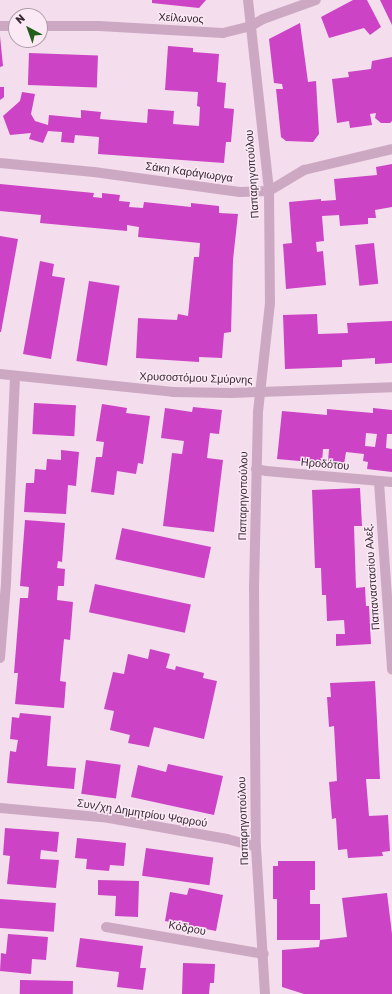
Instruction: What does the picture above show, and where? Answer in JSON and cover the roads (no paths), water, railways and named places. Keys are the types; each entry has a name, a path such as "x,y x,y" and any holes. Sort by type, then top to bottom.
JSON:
{"street":[{"name":"Παπαρηγοπούλου","path":"248,0 269,191 270,303 258,412 254,629 256,847 266,994"},
{"name":"Χείλωνος","path":"48,26 99,26 201,33 223,33 251,26 263,19 316,0"},
{"name":"Σάκη Καράγιωργα","path":"0,163 94,172 240,192 269,191 304,170 392,149"},
{"name":"Χρυσοστόμου Σμύρνης","path":"0,374 173,392 261,392 392,387"},
{"path":"0,658 6,583 15,376"},
{"name":"Ηροδότου","path":"256,469 379,482 392,482"},
{"name":"Παπαναστασίου Αλεξ.","path":"379,482 392,670"},
{"name":"Συν/χη Δημητρίου Ψαρρού","path":"0,808 109,818 227,839 256,847"},
{"name":"Κόδρου","path":"106,927 264,954"}]}
